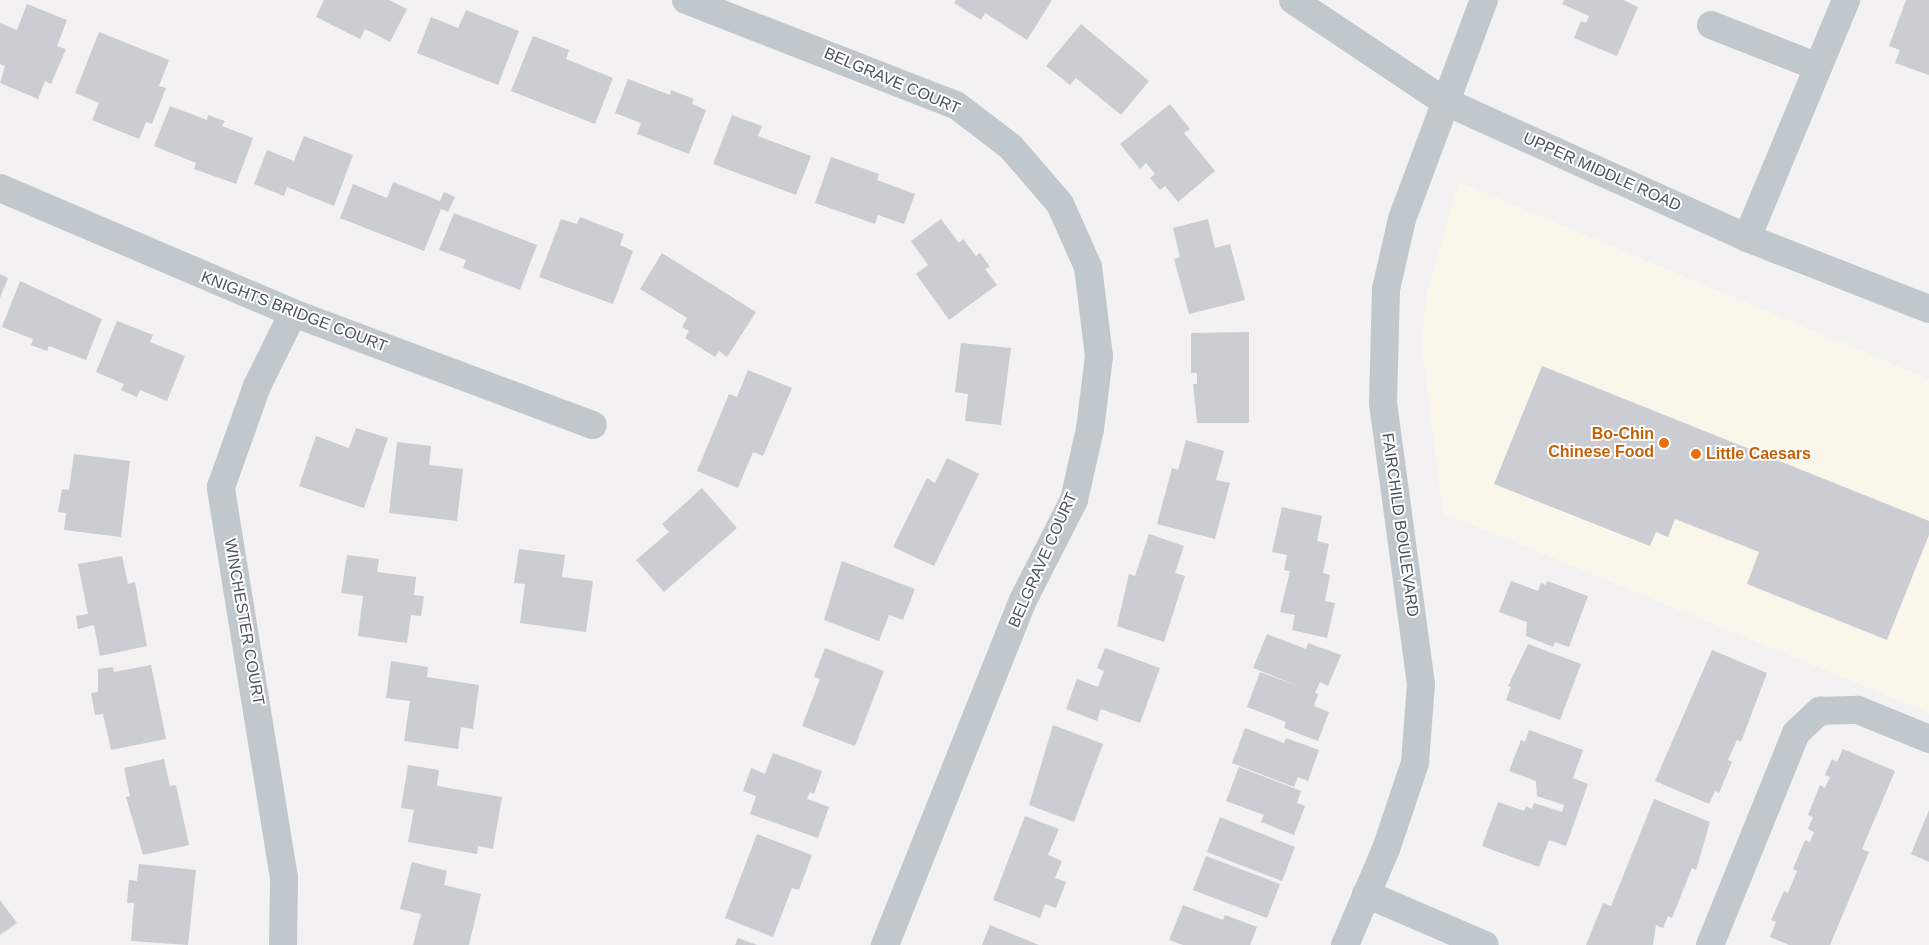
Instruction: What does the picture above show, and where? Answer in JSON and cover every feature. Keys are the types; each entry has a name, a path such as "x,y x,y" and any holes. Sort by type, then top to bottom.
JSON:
{"street":[{"name":"BELGRAVE COURT","path":"686,0 956,105 1011,147 1060,204 1088,266 1099,356 1090,429 1074,500 1023,600 884,945"},
{"name":"UPPER MIDDLE ROAD","path":"1293,0 1444,102 1747,238 1929,310"},
{"name":"FAIRCHILD BOULEVARD","path":"1345,945 1415,763 1421,684 1383,403 1386,289 1402,220 1444,102 1484,0"},
{"path":"1747,238 1846,0"},
{"path":"1711,25 1818,67"},
{"name":"KNIGHTS BRIDGE COURT","path":"0,188 293,313 593,425"},
{"name":"WINCHESTER COURT","path":"283,945 283,868 221,487 257,386 293,313"},
{"path":"1710,945 1796,733 1820,711 1858,710 1929,740"},
{"path":"1366,894 1484,945"}],"shaded area":[{"path":"1459,182 1929,379 1929,713 1443,513 1422,347 1426,295"}],"building":[{"path":"324,0 389,0 407,9 390,42 365,29 360,39 316,17"},
{"path":"956,0 1052,0 1027,40 985,13 981,20 954,3"},
{"path":"1564,0 1623,0 1638,7 1617,56 1574,38 1581,21 1586,23 1589,16 1562,4"},
{"path":"1906,0 1929,0 1929,75 1895,63 1900,50 1889,46"},
{"path":"27,4 67,20 57,46 66,49 51,84 45,81 38,99 0,83 5,66 0,64 0,23 17,30"},
{"path":"466,10 519,31 498,85 417,53 431,17 458,28"},
{"path":"1081,24 1149,81 1121,115 1076,78 1070,85 1046,66"},
{"path":"99,32 169,60 159,86 166,88 152,124 146,122 139,139 92,120 99,103 75,93"},
{"path":"533,36 569,50 566,59 613,78 595,124 511,91"},
{"path":"628,79 670,95 671,90 694,99 692,104 706,110 689,154 637,134 641,123 615,113"},
{"path":"1170,104 1190,129 1184,133 1215,171 1178,202 1165,186 1160,190 1150,178 1155,174 1146,163 1140,169 1120,144"},
{"path":"170,106 207,120 208,115 225,121 222,126 253,138 236,184 194,169 196,163 154,146"},
{"path":"732,115 762,126 758,136 811,156 796,195 713,164"},
{"path":"304,136 353,155 334,206 287,187 284,196 254,184 267,150 294,161"},
{"path":"831,157 879,174 877,180 915,194 904,224 878,215 875,224 815,203"},
{"path":"393,182 440,201 444,192 455,197 448,212 441,209 424,251 340,218 353,184 387,198"},
{"path":"454,213 537,245 520,290 463,268 466,260 439,250"},
{"path":"580,217 624,234 620,245 633,251 613,304 539,277 561,219 577,224"},
{"path":"941,219 959,243 963,239 976,256 980,253 990,267 985,269 997,285 949,320 916,274 928,265 911,241"},
{"path":"1208,219 1215,248 1230,244 1245,300 1189,314 1174,259 1180,257 1173,228"},
{"path":"662,253 756,312 727,357 719,351 715,357 685,338 689,331 682,327 687,318 640,289"},
{"path":"0,274 8,278 0,298"},
{"path":"20,281 102,319 86,360 49,346 47,351 31,345 33,339 2,327"},
{"path":"117,321 153,335 150,342 185,356 167,401 140,390 137,397 121,390 124,384 96,372"},
{"path":"1249,332 1249,423 1197,423 1193,384 1197,384 1197,373 1191,373 1191,333"},
{"path":"961,343 1011,348 1001,425 965,421 968,394 955,392"},
{"path":"1542,366 1929,521 1929,535 1887,640 1747,584 1759,552 1675,519 1668,537 1656,532 1650,546 1494,484"},
{"path":"748,370 792,388 763,456 753,452 738,488 697,471 729,394 737,397"},
{"path":"356,428 388,438 364,508 299,486 316,436 349,448"},
{"path":"1186,440 1224,451 1216,480 1230,483 1215,539 1157,524 1172,468 1178,470"},
{"path":"397,442 431,446 429,465 463,469 457,521 389,513"},
{"path":"74,454 130,461 121,537 64,530 66,513 58,512 62,489 69,490"},
{"path":"947,458 979,474 934,566 893,547 927,478 935,483"},
{"path":"702,488 737,528 664,592 636,560 669,532 662,524"},
{"path":"1282,507 1322,516 1317,541 1329,544 1323,573 1330,575 1325,601 1335,603 1327,638 1292,630 1295,615 1280,612 1290,571 1284,570 1287,555 1272,552"},
{"path":"1149,534 1184,546 1175,573 1185,576 1164,642 1117,626 1129,574 1135,576"},
{"path":"519,549 565,555 562,577 593,581 586,632 520,623 525,584 514,583"},
{"path":"347,555 379,559 377,572 416,577 414,595 424,596 421,616 411,615 407,643 358,636 363,596 341,593"},
{"path":"122,556 128,584 135,582 147,646 100,656 94,625 78,629 76,616 88,614 78,564"},
{"path":"842,561 915,589 903,620 889,615 879,641 824,620"},
{"path":"1511,581 1538,591 1541,583 1546,585 1547,581 1588,596 1569,647 1555,642 1553,647 1526,636 1527,622 1499,612"},
{"path":"1267,634 1306,649 1308,643 1341,655 1328,686 1320,682 1315,693 1318,694 1314,706 1329,712 1318,741 1284,728 1286,722 1247,707 1260,672 1298,686 1253,668"},
{"path":"1528,644 1581,664 1560,720 1506,700 1511,687 1508,686"},
{"path":"825,648 884,671 855,746 802,726 820,679 814,677"},
{"path":"1105,648 1160,668 1140,723 1101,709 1097,721 1066,709 1077,679 1098,687 1104,671 1097,668"},
{"path":"1712,650 1767,673 1741,742 1737,740 1728,760 1732,762 1719,793 1715,791 1709,804 1655,781"},
{"path":"391,661 428,667 427,677 479,685 473,729 461,727 458,749 404,741 410,701 386,698"},
{"path":"151,665 166,739 111,750 103,714 95,715 91,693 98,692 98,669 113,667 114,672"},
{"path":"1053,725 1103,744 1074,822 1029,805"},
{"path":"1245,728 1284,743 1286,738 1319,750 1308,781 1298,777 1294,787 1232,763"},
{"path":"1529,730 1583,750 1573,778 1588,784 1566,846 1549,840 1539,867 1482,846 1498,802 1524,811 1526,806 1532,809 1534,803 1562,812 1564,805 1537,796 1536,781 1509,771 1521,740 1525,742"},
{"path":"1843,749 1895,771 1862,849 1869,852 1830,945 1789,945 1770,937 1776,922 1771,920 1784,891 1788,893 1797,871 1793,869 1805,840 1810,842 1814,832 1808,829 1813,817 1808,815 1820,785 1825,788 1830,777 1825,775 1832,759 1837,762"},
{"path":"773,753 822,771 814,794 810,792 807,799 829,807 818,838 750,814 756,796 743,791 751,768 765,774"},
{"path":"164,759 170,786 176,785 189,845 143,855 126,797 130,796 124,768"},
{"path":"408,765 439,770 437,786 502,797 493,849 478,846 477,854 408,842 414,810 401,808"},
{"path":"1239,767 1301,791 1297,803 1305,806 1294,835 1261,822 1264,815 1226,801"},
{"path":"1654,799 1710,822 1696,870 1692,868 1672,918 1668,916 1663,928 1656,925 1653,945 1586,945 1603,903 1611,906"},
{"path":"1929,810 1929,862 1911,854"},
{"path":"1025,816 1059,829 1048,855 1062,861 1055,878 1066,882 1056,908 1045,904 1040,918 993,900"},
{"path":"1220,817 1295,847 1282,881 1207,852"},
{"path":"757,834 812,855 799,890 792,888 773,937 725,918"},
{"path":"1206,856 1280,884 1267,918 1193,890"},
{"path":"412,862 447,871 444,885 481,894 469,945 413,945 421,914 400,909"},
{"path":"139,864 196,870 188,945 131,941 134,903 127,903 129,880 137,881"},
{"path":"0,900 17,923 0,935"},
{"path":"1183,905 1223,920 1225,915 1257,927 1250,945 1183,945 1169,940"},
{"path":"990,925 1039,945 982,945"},
{"path":"738,938 757,945 735,945"}],"place":[{"name":"Bo-Chin Chinese Food","path":"1664,443"},
{"name":"Little Caesars","path":"1696,454"}]}
